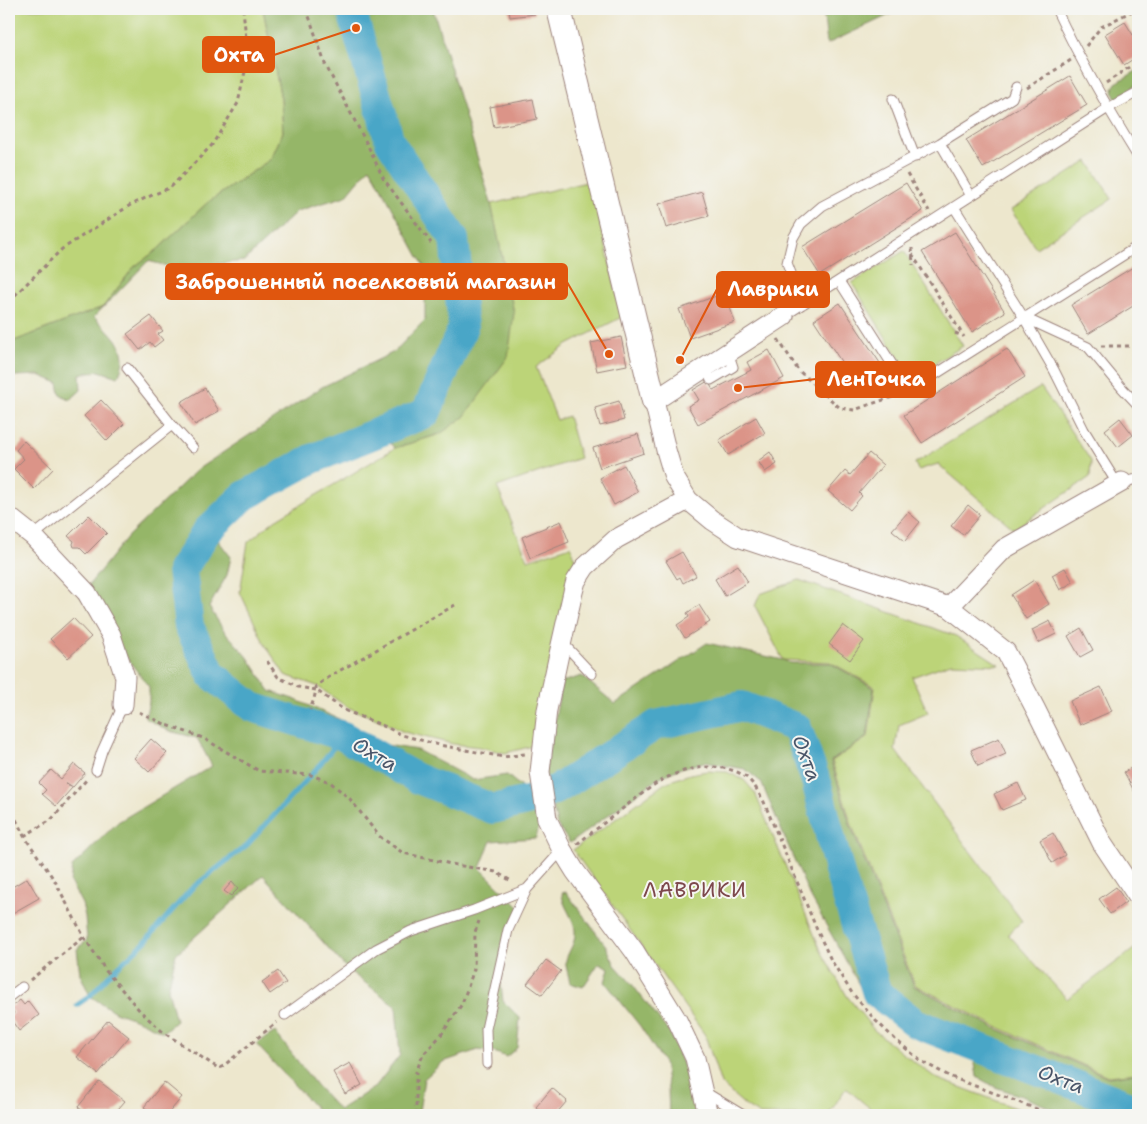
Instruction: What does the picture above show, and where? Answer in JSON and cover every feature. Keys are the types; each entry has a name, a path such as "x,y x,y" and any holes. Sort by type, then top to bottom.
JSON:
{"street":[{"path":"559,9 666,450 674,477 688,500 712,520 738,537 949,607 1006,652 1102,843 1138,897"},
{"path":"654,401 777,321"},
{"path":"949,607 1004,548 1126,482"},
{"path":"688,500 616,539 585,567 576,581 547,710 540,772 548,819 563,852 635,952 677,1020 695,1058 708,1115"},
{"path":"9,517 33,536 87,593 110,635 125,677 123,705"}],"lane":[{"path":"1056,9 1108,108 1138,157"},
{"path":"803,304 787,263 793,238 801,224 822,206 940,144 1012,98 1016,87"},
{"path":"777,321 1108,108 1138,92"},
{"path":"893,99 916,157"},
{"path":"940,144 971,196"},
{"path":"954,207 1024,318 1054,370 1084,430 1126,482"},
{"path":"839,281 909,391 1138,246"},
{"path":"1024,318 1088,347 1138,405"},
{"path":"127,368 172,425 194,448"},
{"path":"33,536 172,425"},
{"path":"562,642 592,674"},
{"path":"96,770 102,751 123,705"},
{"path":"487,1064 486,1029 508,930 527,889 563,852"},
{"path":"285,1015 376,949 411,931 527,889"},
{"path":"9,997 22,987"},
{"path":"702,1091 743,1115"}],"path":[{"path":"9,301 62,249 132,204 171,187 212,145 238,103 248,58 243,9"},
{"path":"306,9 325,64 383,178 432,242"},
{"path":"1012,98 1079,55 1101,27 1136,9"},
{"path":"1097,88 1138,61"},
{"path":"901,164 934,220"},
{"path":"912,254 964,337"},
{"path":"777,321 798,370 840,408 854,410 909,391"},
{"path":"1088,347 1138,347"},
{"path":"310,710 316,686 455,605"},
{"path":"268,661 278,677 298,686 316,690 344,710 402,735 439,745 504,757 542,749"},
{"path":"123,705 167,725 203,738 259,771 311,775 330,782 350,799 379,836 403,853 496,872 527,889"},
{"path":"563,852 662,780 686,770 704,766 720,768 744,775 753,784 764,802 817,930 832,960 852,993 876,1021 921,1061 951,1077 1053,1115"},
{"path":"24,836 51,820 96,770"},
{"path":"9,805 24,836 55,881 84,937 106,971 140,1011 163,1032 218,1068 222,1067 285,1015"},
{"path":"416,1115 416,1072 422,1055 441,1035 462,1004 474,969 475,932 484,906"},
{"path":"22,987 84,937"}],"green space":[{"path":"9,9 263,9 281,99 283,132 271,159 207,203 157,250 134,267 103,307 9,343"},
{"path":"263,9 433,9 491,203 514,313 508,357 464,417 440,434 395,448 369,422 374,432 311,457 242,494 217,539 231,557 227,575 209,607 225,632 247,656 270,691 339,719 386,745 417,750 473,780 507,775 526,791 539,826 536,838 491,841 480,868 520,908 509,930 500,976 503,1001 520,1018 517,1048 506,1057 494,1052 478,1050 443,1062 424,1079 419,1111 403,1115 322,1115 256,1044 275,1032 316,1085 339,1110 375,1087 400,1055 396,1006 348,970 263,875 176,954 168,989 176,1021 163,1032 115,1012 90,996 80,974 77,949 87,940 82,904 70,882 72,867 118,822 212,766 197,738 169,731 145,718 149,702 149,687 80,596 128,536 198,469 322,387 394,352 425,320 425,268 370,167 346,196 297,211 244,261 175,268 148,261 94,317 114,337 121,348 123,362 118,377 99,371 80,374 81,390 70,400 60,394 58,383 39,375 15,376 9,380 9,343 103,307 134,267 157,250 207,203 271,159 283,132 281,99"},
{"path":"823,9 902,9 827,44"},
{"path":"1138,70 1138,84 1116,99 1113,88 1116,83"},
{"path":"1088,161 1112,199 1036,248 1011,210"},
{"path":"591,181 622,317 567,345 536,367 557,420 568,416 580,458 497,487 528,560 571,546 578,571 537,745 505,753 480,747 453,744 404,732 347,707 317,686 285,675 264,643 240,592 248,542 275,520 395,448 440,434 514,313 491,204"},
{"path":"904,251 963,346 911,378 852,283"},
{"path":"1041,387 1091,461 1090,477 1014,529 938,464 918,470 915,463"},
{"path":"799,580 956,636 1000,665 951,663 912,677 928,713 899,725 895,750 1022,921 1008,934 1067,999 1138,946 1138,1073 1108,1076 995,1026 915,985 851,823 832,761 868,737 875,687 830,662 783,660 755,606 760,594"},
{"path":"707,643 790,663 830,663 874,688 867,737 831,761 850,824 914,986 995,1028 1108,1077 1138,1073 1138,1115 1068,1115 995,1087 977,1077 974,1057 902,1026 868,1001 808,892 761,782 745,769 704,762 681,768 660,777 570,843 557,825 545,772 562,682 582,676 615,704"},
{"path":"707,771 727,772 744,780 755,793 821,951 847,996 874,1030 936,1078 1034,1115 878,1115 846,1088 828,1115 760,1115 747,1107 721,1084 705,1035 573,850 665,783 690,774"},
{"path":"566,892 606,946 615,965 671,1035 688,1080 696,1115 669,1115 664,1063 640,1026 605,982 609,968 599,963 583,987 570,983 566,960 573,943 575,930 563,898 562,893"}],"building":[{"path":"509,9 534,9 535,14 510,17"},
{"path":"1125,22 1133,35 1138,32 1138,56 1124,65 1105,34"},
{"path":"1070,76 1087,105 983,168 966,140"},
{"path":"533,99 537,119 494,127 490,107"},
{"path":"906,183 923,211 820,275 802,247"},
{"path":"702,192 709,216 666,228 659,204"},
{"path":"955,232 1005,312 972,332 922,252"},
{"path":"1138,264 1138,303 1088,334 1071,305"},
{"path":"725,293 735,322 690,338 679,309"},
{"path":"840,303 888,375 861,392 814,320"},
{"path":"151,316 163,331 158,334 163,340 154,347 150,342 140,350 127,334"},
{"path":"621,337 627,365 597,371 591,343"},
{"path":"1007,349 1025,377 922,443 904,415"},
{"path":"769,350 784,378 698,424 688,406 699,400 693,390 708,381 713,390 751,370 747,362"},
{"path":"205,388 219,411 195,425 181,402"},
{"path":"101,400 124,424 107,441 84,416"},
{"path":"619,401 624,420 600,426 595,408"},
{"path":"756,417 765,433 728,455 719,440"},
{"path":"1120,418 1133,435 1118,447 1105,430"},
{"path":"638,434 644,453 600,468 593,448"},
{"path":"24,441 53,469 34,489 14,469 24,459 16,450"},
{"path":"770,452 777,464 765,472 758,461"},
{"path":"869,453 883,465 859,493 862,496 850,510 828,491 845,471 850,475"},
{"path":"624,465 638,492 614,505 600,478"},
{"path":"968,505 980,515 963,535 951,526"},
{"path":"908,512 920,522 905,541 892,530"},
{"path":"89,515 107,533 86,554 79,547 74,547 74,541 68,536"},
{"path":"561,521 569,542 530,558 522,537"},
{"path":"682,552 696,576 683,583 680,577 677,579 666,561"},
{"path":"738,565 748,582 725,596 715,579"},
{"path":"1065,568 1073,582 1060,590 1052,575"},
{"path":"1034,580 1049,604 1026,619 1011,595"},
{"path":"699,605 710,622 685,638 677,625 689,617 687,613"},
{"path":"73,618 91,637 68,658 50,639"},
{"path":"1050,621 1056,634 1038,643 1032,630"},
{"path":"843,625 864,641 850,660 829,644"},
{"path":"1081,628 1093,650 1080,657 1068,636"},
{"path":"1101,687 1112,711 1080,725 1070,701"},
{"path":"999,738 1006,754 978,766 971,750"},
{"path":"151,739 167,753 149,772 134,758"},
{"path":"74,764 85,773 73,787 65,782 72,788 56,806 42,794 46,790 39,783 51,770 61,779"},
{"path":"1138,764 1138,789 1134,791 1124,772"},
{"path":"1018,783 1026,800 1002,810 994,794"},
{"path":"1053,833 1065,855 1052,863 1040,840"},
{"path":"27,878 39,898 9,915 9,889"},
{"path":"232,882 238,889 231,896 224,891"},
{"path":"1116,887 1126,902 1110,914 1099,899"},
{"path":"546,960 561,971 542,995 527,984"},
{"path":"278,971 286,983 270,994 262,982"},
{"path":"20,1000 24,1005 28,1001 39,1015 19,1031 9,1017 14,1013 10,1008"},
{"path":"108,1020 129,1037 98,1074 77,1057"},
{"path":"350,1063 362,1085 345,1094 333,1072"},
{"path":"99,1081 125,1101 113,1115 88,1115 78,1107"},
{"path":"164,1082 182,1097 167,1115 154,1115 144,1107"},
{"path":"552,1088 567,1101 555,1115 545,1115 536,1107"}],"waterway":[{"name":"Охта","path":"351,9 390,142 454,239 463,327 426,413 312,459 244,496 207,531 182,570 189,626 212,675 252,707 343,736 416,778 493,809 531,800 559,788 656,725 742,706 797,728 816,781 840,874 877,993 915,1023 1138,1109"},
{"path":"77,1005 90,996 109,975 144,943 192,888 247,845 311,775 343,736"}],"place":[{"name":"Охта","path":"356,28"},
{"name":"Заброшенный поселковый магазин","path":"609,354"},
{"name":"Лаврики","path":"680,360"},
{"name":"ЛенТочка","path":"738,388"}],"district":[{"name":"ЛАВРИКИ","path":"695,890"}]}
